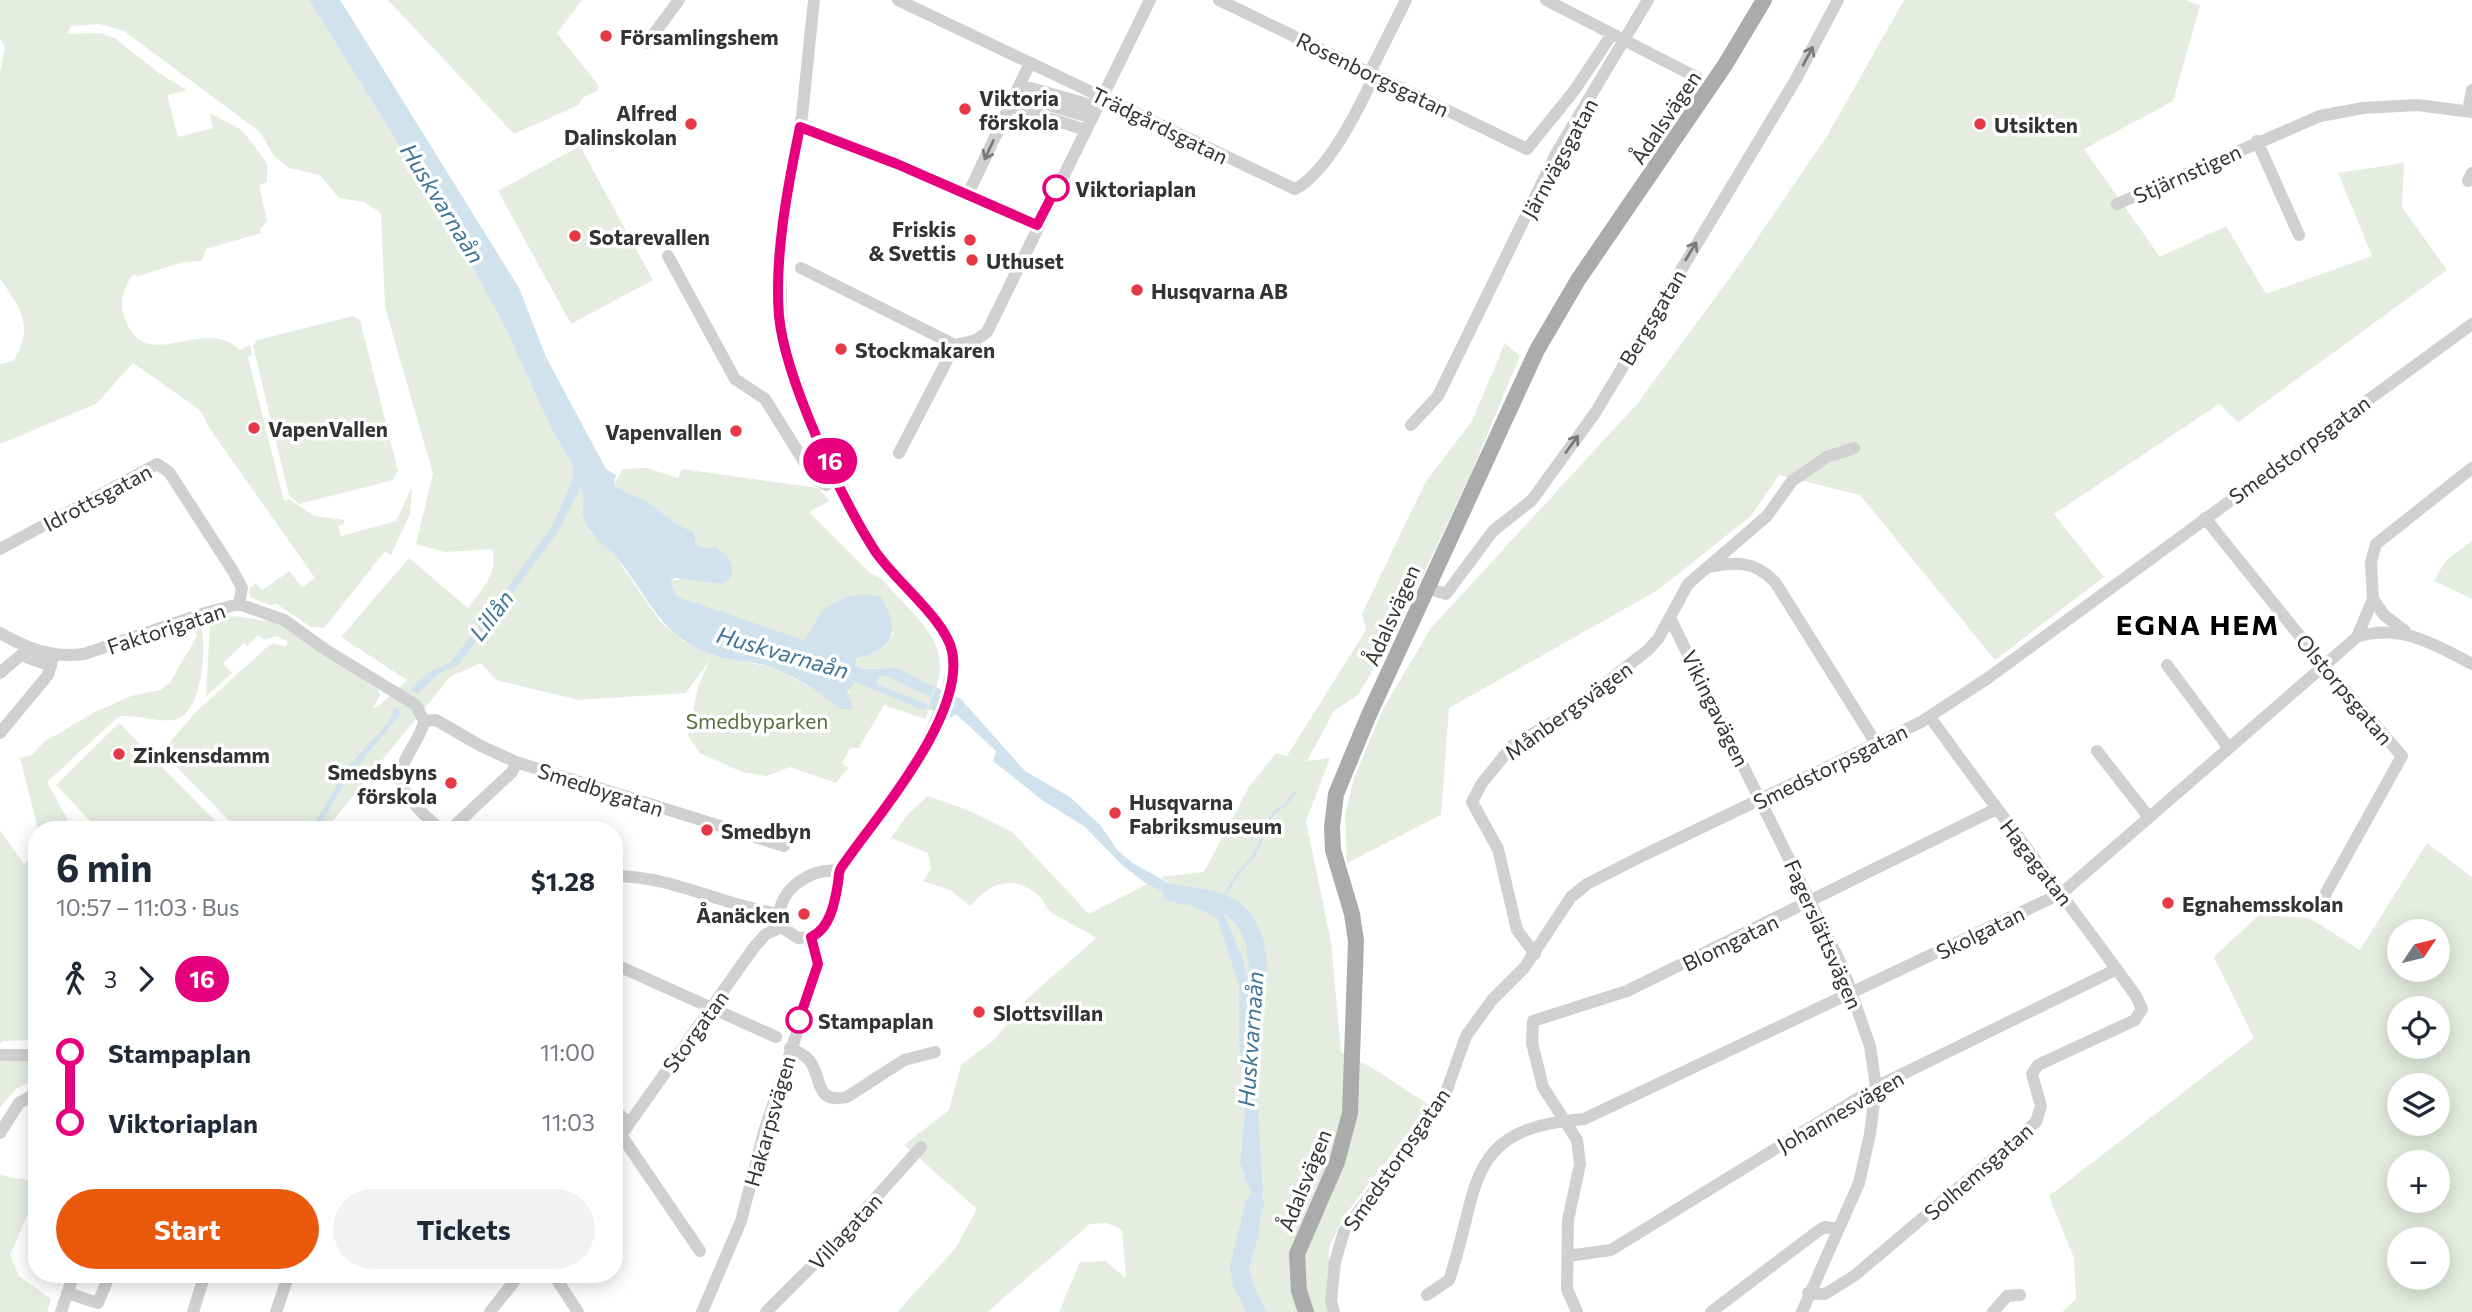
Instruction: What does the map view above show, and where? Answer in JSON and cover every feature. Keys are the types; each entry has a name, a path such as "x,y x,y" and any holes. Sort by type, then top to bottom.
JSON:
{"main road":[{"name":"Ådalsvägen","path":"1306,1312 1299,1291 1297,1254 1337,1162 1350,1113 1356,941 1352,914 1334,850 1336,794 1537,350 1578,280 1725,65 1763,0"}],"street":[{"path":"647,43 679,0"},
{"path":"623,877 695,889 782,920 798,938 811,937 827,925 838,886 838,871 915,764 935,726 949,688 953,655 947,637 878,555 838,480 796,383 779,318 780,263 800,127 814,0"},
{"name":"Trädgårdsgatan","path":"898,0 1030,63 1095,113 1295,189 1318,170 1361,104 1373,73"},
{"path":"801,268 955,345 976,340 987,332 1037,225 1150,0"},
{"name":"Rosenborgsgatan","path":"1219,0 1527,149 1574,91 1612,34"},
{"path":"1373,73 1406,0"},
{"path":"1546,0 1698,78"},
{"name":"Järnvägsgatan","path":"1411,425 1438,396 1557,152 1648,0"},
{"name":"Bergsgatan","path":"1427,588 1446,594 1493,531 1532,500 1595,413 1795,81 1838,0"},
{"path":"968,194 1030,63"},
{"path":"2470,111 2472,90"},
{"path":"1015,95 1095,113"},
{"path":"1015,95 1095,113"},
{"name":"Stjärnstigen","path":"2117,204 2257,141 2320,116 2362,108 2417,105 2470,111"},
{"path":"800,127 968,194 1037,225"},
{"name":"Stjärnstigen","path":"2257,141 2299,235"},
{"path":"668,256 735,379 765,399 815,479 826,485 838,480"},
{"name":"Smedstorpsgatan","path":"1334,1312 1331,1301 1335,1262 1344,1231 1445,1095 1466,1036 1492,1000 1535,954 1571,897 1587,884 1930,717 1988,678 2472,324"},
{"path":"899,453 955,345"},
{"name":"Månbergsvägen","path":"1535,954 1517,930 1498,849 1472,802 1482,783 1513,745 1563,716 1648,650 1670,618 1688,584 1767,516 1791,481 1828,457 1854,449"},
{"name":"Idrottsgatan","path":"0,550 157,464 169,472 233,570 242,588 239,604"},
{"name":"Skolgatan","path":"1427,1295 1449,1280 1474,1181 1483,1165 1514,1136 1538,1125 1584,1119 2062,893 2357,637 2373,600 2371,562 2376,544 2472,468"},
{"name":"Olstorpsgatan","path":"2205,517 2323,665 2402,756 2317,909"},
{"path":"1707,567 1746,563 1769,575 1780,588 1877,745"},
{"path":"2373,600 2384,614 2408,634 2472,664"},
{"name":"Faktorigatan","path":"0,633 52,661 84,654 239,604 284,620 326,650"},
{"name":"Vikingavägen","path":"1670,618 1761,799"},
{"path":"2357,637 2371,633 2408,634"},
{"name":"Smedbygatan","path":"326,650 416,705 424,721 436,720 481,746 516,762 784,846"},
{"path":"0,673 21,655 52,661 48,675 0,733"},
{"path":"2167,665 2228,747"},
{"name":"Hagagatan","path":"1930,717 1996,809 2062,893 2117,969 2142,1009"},
{"path":"424,721 421,735 401,771 401,780 405,791 433,821"},
{"path":"2097,751 2148,816"},
{"path":"460,821 512,772 516,762"},
{"name":"Fagerslättsvägen","path":"1761,799 1854,993 1870,1046 1876,1087 1870,1134 1859,1183 1808,1293 1802,1312"},
{"name":"Blomgatan","path":"1563,1121 1544,1087 1532,1043 1533,1021 1627,991 1996,809"},
{"path":"782,920 782,903 802,878 820,871 838,871"},
{"name":"Storgatan","path":"623,1132 761,939 782,920"},
{"name":"Hakarpsvägen","path":"702,1312 741,1221 790,1048 818,964 811,937"},
{"path":"623,968 776,1037"},
{"name":"Johannesvägen","path":"1568,1256 1611,1250 1876,1087 2117,969"},
{"name":"Solhemsgatan","path":"1808,1293 1825,1294 1854,1276 2036,1122 2041,1106 2032,1074 2038,1065 2135,1020 2142,1009"},
{"path":"790,1048 809,1060 820,1088 828,1097 836,1100 847,1097 904,1060 935,1052"},
{"path":"0,1055 28,1055"},
{"path":"0,1133 19,1103 28,1098"},
{"path":"623,1118 629,1122"},
{"path":"1563,1121 1577,1140 1580,1164 1568,1220 1567,1289 1577,1312"},
{"path":"623,1147 700,1251"},
{"name":"Villagatan","path":"766,1312 838,1240 921,1147"},
{"path":"1711,1312 1818,1231 1825,1227 1837,1229"},
{"path":"61,1312 71,1283"},
{"path":"67,1293 98,1303 106,1283"},
{"path":"193,1312 202,1283"},
{"path":"276,1312 286,1283"},
{"path":"490,1312 513,1283"},
{"path":"559,1283 578,1312"},
{"path":"1993,1312 2007,1296 2020,1296"}],"green space":[{"name":"Smedbyparken","path":"0,0 309,0 414,169 427,182 506,329 551,428 573,466 585,496 583,516 589,531 615,556 659,620 683,641 713,655 775,668 824,695 840,709 854,682 886,668 863,669 855,666 854,661 882,647 894,632 815,622 813,632 803,640 676,596 671,581 687,578 716,547 702,548 696,544 694,532 614,484 623,469 647,468 678,478 682,469 818,488 830,501 809,512 870,573 882,579 934,641 940,672 926,719 884,705 859,748 850,748 842,763 848,768 836,783 790,767 767,776 742,772 700,753 688,736 698,687 710,660 686,693 578,700 496,680 481,663 450,677 333,821 229,821 167,757 169,743 196,712 267,647 273,644 286,646 288,642 277,636 264,640 258,635 247,646 244,643 223,663 232,673 206,696 210,621 234,616 275,622 378,689 380,695 373,708 378,707 407,680 341,637 409,558 468,608 491,573 494,558 492,549 446,552 416,544 433,474 385,307 381,213 364,202 339,198 320,175 289,168 274,156 260,132 124,31 99,24 71,26 67,34 101,33 116,39 160,74 187,90 167,95 178,137 213,128 210,113 242,130 267,163 267,182 259,185 267,221 260,229 261,233 206,249 202,261 183,262 139,276 133,275 125,289 122,306 133,334 145,343 160,345 209,338 225,340 240,350 250,345 252,356 248,357 284,501 289,499 314,516 344,520 344,524 338,526 341,536 396,521 412,487 410,514 391,555 385,551 324,628 311,627 275,603 272,606 250,597 249,589 256,583 262,590 290,571 302,588 315,578 210,429 200,410 133,363 96,404 0,444 0,364 13,361 20,349 24,328 19,309 0,279 0,72 5,46 0,38"},
{"path":"388,0 582,0 557,33 599,86 597,91 582,98 579,105 514,134"},
{"path":"1904,0 2186,0 2200,6 2173,101 2084,149 2160,257 2226,226 2266,294 2372,256 2338,173 2404,163 2402,207 2447,270 2238,422 2219,404 2054,514 2104,577 1995,660 1860,495 1779,475 1751,516 1658,590 1449,708 1441,815 1347,863 1345,815 1354,778 1384,707 1431,628 1637,404 1737,268 1827,136"},
{"name":"Sotarevallen","path":"580,146 653,280 571,324 498,191"},
{"path":"353,316 360,320 398,471 393,480 299,504 289,495 253,346 257,340"},
{"path":"1505,343 1520,356 1472,471 1385,656 1381,656 1358,695 1334,711 1307,761 1330,758 1306,821 1331,942 1341,1052 1371,1067 1429,1105 1342,1219 1329,1248 1329,1312 1263,1312 1249,1269 1259,1235 1263,1191 1252,998 1242,956 1220,905 1195,898 1160,877 1204,872 1249,787 1276,753 1287,756 1366,630 1362,614 1425,483 1472,421"},
{"path":"2472,541 2472,599 2434,581 2446,560"},
{"path":"194,626 202,629 203,652 200,682 190,708 182,716 172,720 118,717 47,782 69,821 36,821 20,758 32,755 44,742 95,712 131,696 160,690 169,684 197,636"},
{"name":"Zinkensdamm","path":"119,723 215,821 90,821 56,785"},
{"path":"928,796 970,811 1012,832 1089,914 1147,884 1217,918 1239,985 1239,1042 1245,1108 1240,1163 1251,1193 1249,1235 1241,1294 1249,1312 1059,1312 1080,1262 1105,1261 1126,1278 1122,1230 1107,1223 1090,1224 987,1312 897,1312 955,1249 977,1209 904,1145 949,1110 961,1065 994,1040 1027,999 1096,938 1053,914 1040,897 1021,885 1012,883 994,886 970,906 950,890 923,881 931,869 928,853 891,838 908,814"},
{"path":"0,830 24,864 28,861 28,1040 3,1041 0,1044"},
{"path":"2427,843 2472,877 2472,1312 2062,1312 2076,1299 2074,1258 2049,1196 2254,1038 2214,957 2259,915 2309,918 2360,950"},
{"path":"0,1060 28,1060 28,1083 16,1089 0,1108"},
{"path":"0,1174 28,1180 28,1214 10,1255 19,1276 51,1299 47,1312 0,1312"}],"water":[{"name":"Lillån","path":"309,0 340,0 519,288 546,357 606,469 616,475 614,484 694,532 696,544 702,548 716,547 730,560 731,578 722,584 675,578 671,581 676,596 803,640 819,615 834,602 858,595 881,597 891,620 891,637 879,649 856,659 855,666 863,669 897,668 934,687 930,697 885,675 877,677 877,684 927,704 925,711 855,682 847,693 853,709 840,709 810,687 776,669 714,655 679,637 656,613 614,555 589,529 583,515 581,488 555,536 460,663 437,675 417,694 410,689 431,671 450,663 483,621 553,525 573,479 573,466 551,428 506,329 427,183 414,169"},
{"name":"Huskvarnaån","path":"936,687 960,698 1025,771 1070,797 1101,826 1118,851 1133,863 1195,898 1220,905 1242,956 1252,998 1263,1191 1259,1235 1249,1269 1263,1312 1249,1312 1241,1294 1240,1249 1249,1235 1251,1193 1240,1163 1245,1108 1239,1042 1239,986 1217,918 1147,884 1123,866 1085,827 1042,800 993,761 996,751 956,714 951,717 928,709"},
{"path":"395,707 402,712 347,779 323,821 316,821 348,767 388,723"}],"waterway":[{"path":"1220,903 1239,872 1254,856 1273,813 1285,805 1295,793"},
{"name":"Huskvarnaån","path":"1172,893 1220,902 1234,910 1246,922 1253,938 1258,973 1251,1044"},
{"name":"Huskvarnaån","path":"1255,1203 1239,1267 1242,1284 1257,1312"}],"bus line":[{"name":"16","path":"799,1020 817,972 817,952 811,937 827,925 838,886 838,871 871,829 925,748 947,695 953,672 951,646 942,629 892,573 860,525 807,411 788,357 779,318 780,263 800,127 897,164 1037,225 1056,188"}],"place":[{"name":"Församlingshem","path":"606,36"},
{"name":"Viktoria förskola","path":"965,109"},
{"name":"Alfred Dalinskolan","path":"691,124"},
{"name":"Utsikten","path":"1980,124"},
{"name":"Viktoriaplan","path":"1056,188"},
{"name":"Sotarevallen","path":"575,236"},
{"name":"Friskis & Svettis","path":"970,240"},
{"name":"Uthuset","path":"972,260"},
{"name":"Husqvarna AB","path":"1137,290"},
{"name":"Stockmakaren","path":"841,349"},
{"name":"VapenVallen","path":"254,428"},
{"name":"Vapenvallen","path":"736,431"},
{"name":"Zinkensdamm","path":"119,754"},
{"name":"Smedsbyns förskola","path":"451,783"},
{"name":"Husqvarna Fabriksmuseum","path":"1115,813"},
{"name":"Smedbyn","path":"707,830"},
{"name":"Egnahemsskolan","path":"2168,903"},
{"name":"Åanäcken","path":"804,914"},
{"name":"Slottsvillan","path":"979,1012"},
{"name":"Stampaplan","path":"799,1020"}],"district":[{"name":"EGNA HEM","path":"2198,624"}]}
